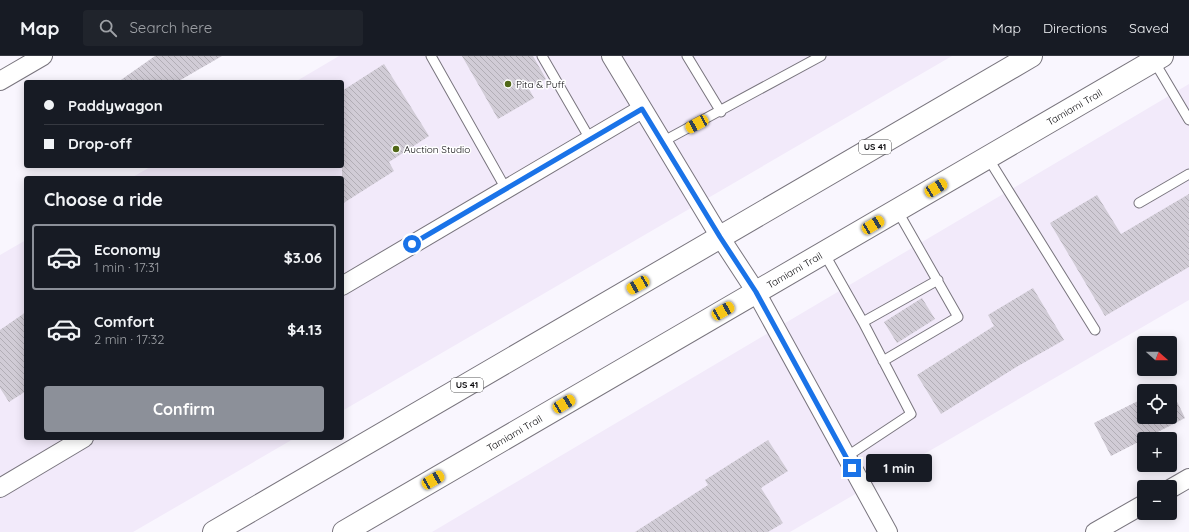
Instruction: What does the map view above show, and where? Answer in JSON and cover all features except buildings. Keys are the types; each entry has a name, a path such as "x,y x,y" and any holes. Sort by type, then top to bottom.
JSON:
{"main road":[{"name":"US 41","path":"214,532 1030,56"},
{"name":"Tamiami Trail","path":"344,532 1158,58"}],"street":[{"path":"0,81 43,56"},
{"path":"611,56 720,237 756,292 888,532"},
{"path":"344,285 642,109"},
{"path":"0,488 81,440"},
{"path":"1177,485 1189,478"},
{"path":"1095,532 1137,508"}],"lane":[{"path":"431,56 506,189"},
{"path":"542,56 590,139"},
{"path":"687,56 721,112"},
{"path":"662,142 721,112 821,56"},
{"path":"1158,58 1189,120"},
{"path":"988,158 1095,330"},
{"path":"1139,203 1189,174"},
{"path":"883,361 958,317 897,210"},
{"path":"824,253 863,322 910,414 846,457"},
{"path":"863,322 938,280"}],"shaded area":[{"path":"339,56 952,56 344,410 344,176 134,176 148,168 344,168 344,80 298,80"},
{"path":"1189,84 1189,300 790,532 432,532"},
{"path":"24,241 24,440 292,440 133,532 0,532 0,255"}],"place":[{"name":"Pita & Puff","path":"508,84"},
{"name":"Auction Studio","path":"396,149"}],"route":[{"path":"412,244 642,109 720,237 756,292 852,468"}]}
